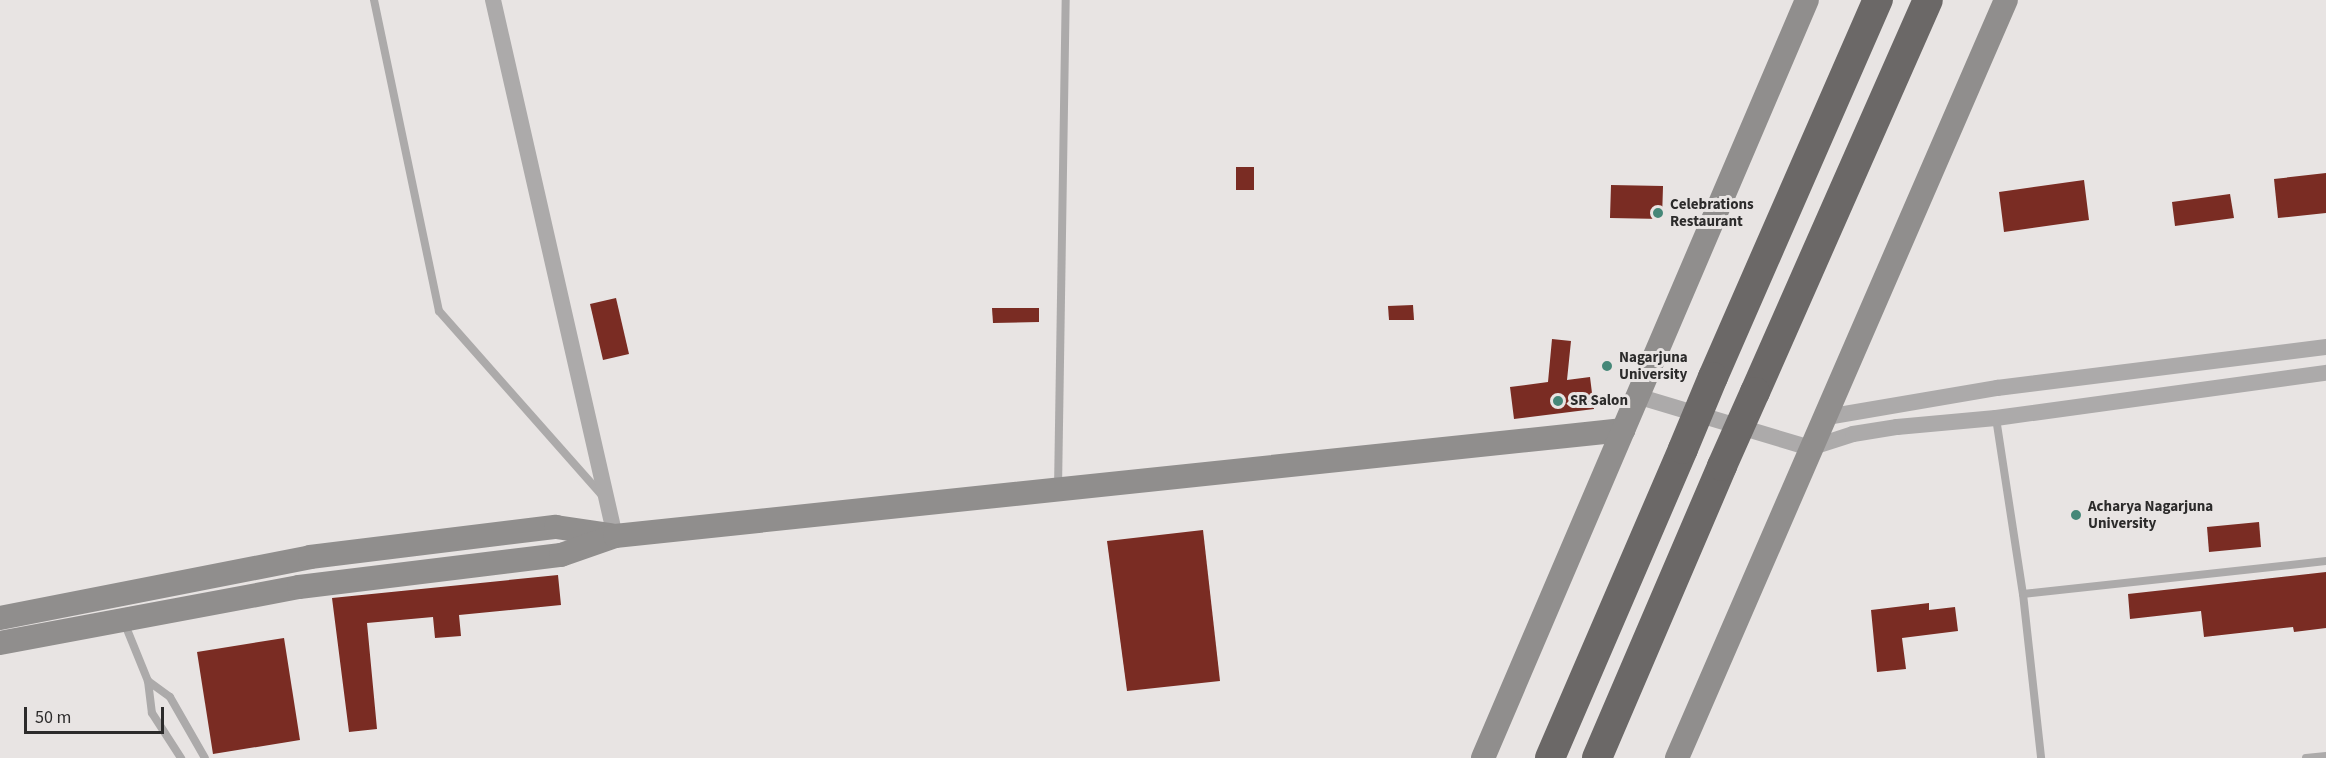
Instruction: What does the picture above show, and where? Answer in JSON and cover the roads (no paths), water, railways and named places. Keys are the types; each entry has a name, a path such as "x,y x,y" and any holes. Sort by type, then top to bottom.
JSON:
{"highway":[{"path":"1550,758 1878,0"},
{"path":"1597,758 1722,466 1928,0"}],"main road":[{"path":"1483,758 1807,0"},
{"path":"1677,758 1821,418 2006,0"},
{"path":"0,643 299,587 561,555 615,536 1623,430"},
{"path":"0,618 310,557 556,527 615,536"}],"street":[{"path":"493,0 615,536"},
{"path":"1821,418 1998,388 2326,347"},
{"path":"1637,396 1810,448 1853,434 1962,418 1996,418 2326,373"}],"lane":[{"path":"374,0 439,311 608,502"},
{"path":"1058,489 1066,0"},
{"path":"1996,418 2024,594 2041,758"},
{"path":"2024,594 2326,561"},
{"path":"122,619 148,681 152,713 181,758"},
{"path":"148,681 170,697 205,758"},
{"path":"2307,758 2326,756"}],"place":[{"name":"Celebrations Restaurant","path":"1658,213"},
{"name":"Nagarjuna University","path":"1607,366"},
{"name":"SR Salon","path":"1558,401"},
{"name":"Acharya Nagarjuna University","path":"2076,515"}]}
